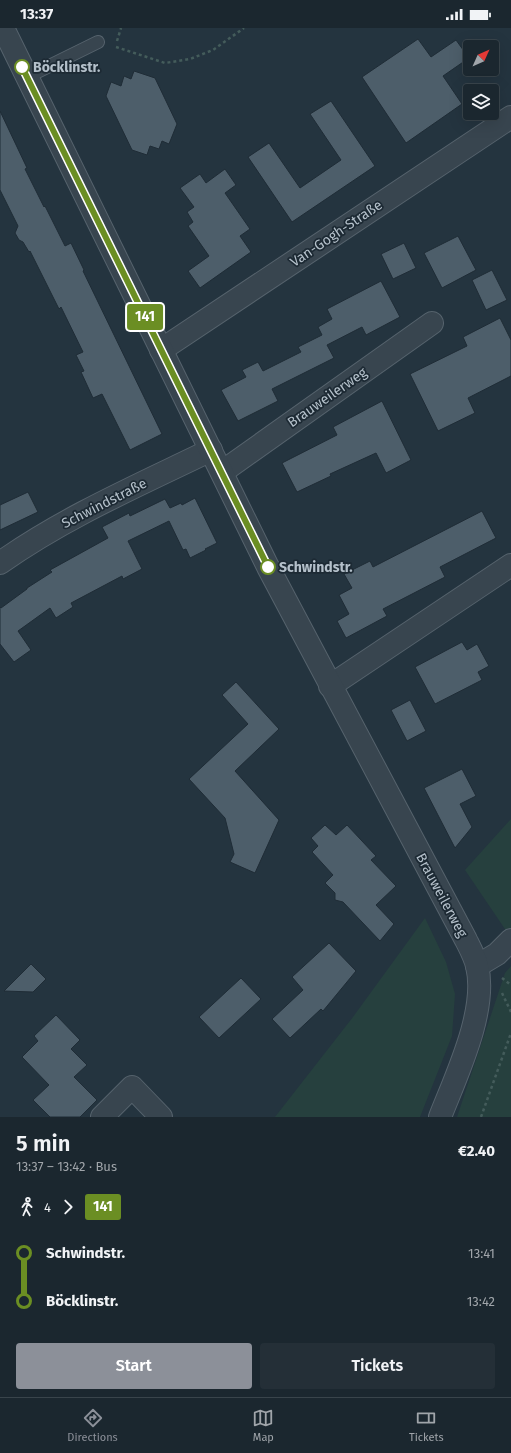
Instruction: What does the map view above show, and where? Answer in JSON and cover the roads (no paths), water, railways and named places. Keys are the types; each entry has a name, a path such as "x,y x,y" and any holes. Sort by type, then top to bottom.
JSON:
{"street":[{"name":"Brauweilerweg","path":"3,28 268,567 466,940 477,966 479,1000 468,1043 440,1117"},
{"name":"Van-Gogh-Straße","path":"162,350 511,117"},
{"name":"Brauweilerweg","path":"222,472 432,323"},
{"name":"Schwindstraße","path":"0,563 24,546 84,512 211,450"},
{"path":"330,686 511,565"},
{"path":"477,966 497,954 511,940"},
{"path":"102,1117 132,1087 160,1117"}],"lane":[{"path":"27,77 98,42"}],"place":[{"name":"Böcklinstr.","path":"22,67"},
{"name":"Schwindstr.","path":"268,567"}]}
